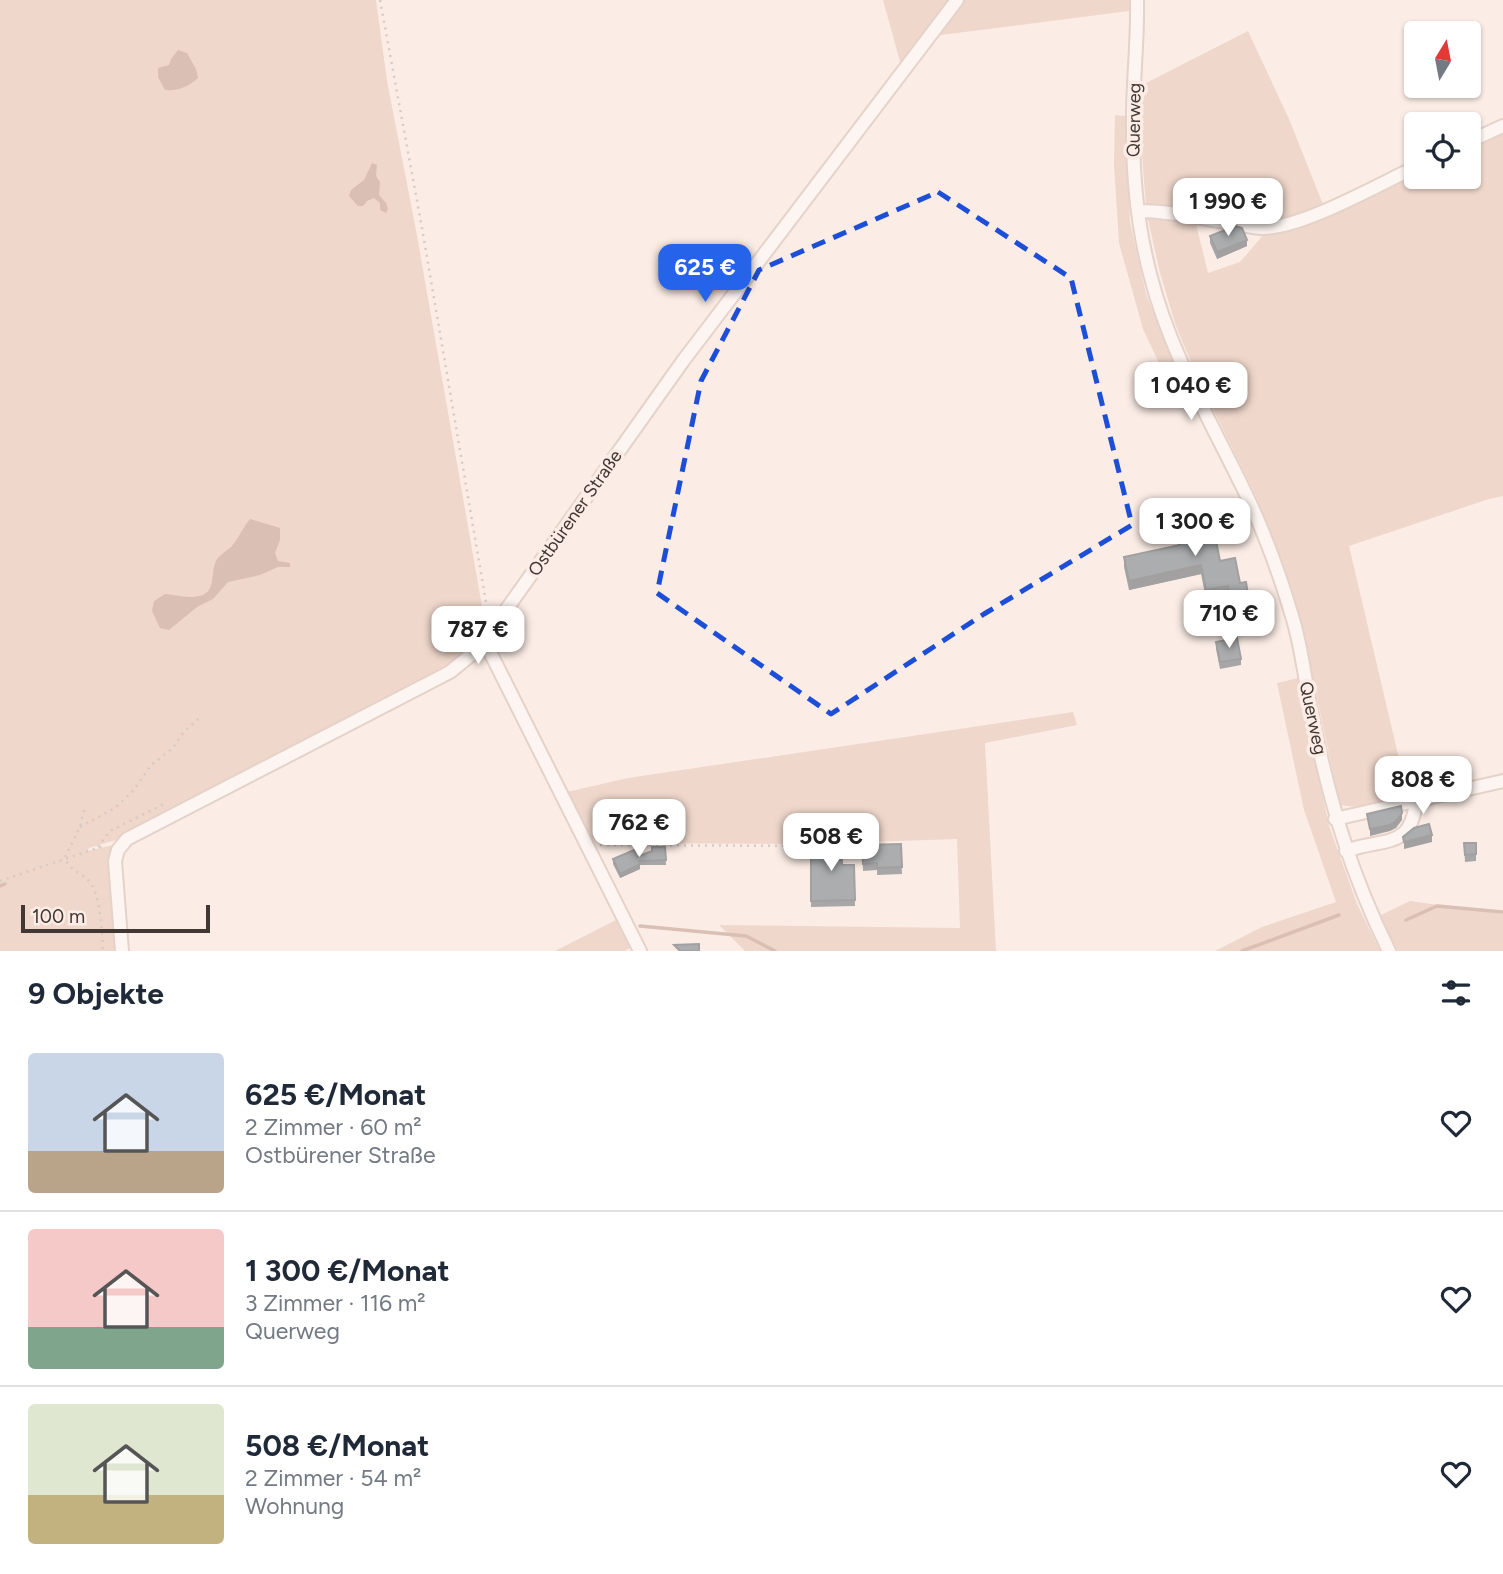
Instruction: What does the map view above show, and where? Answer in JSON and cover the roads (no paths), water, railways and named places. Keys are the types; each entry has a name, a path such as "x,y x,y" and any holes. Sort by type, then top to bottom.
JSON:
{"street":[{"name":"Ostbürener Straße","path":"122,951 115,861 118,850 127,839 450,672 472,654 489,634 683,361 957,0"},
{"name":"Querweg","path":"1137,0 1133,131 1138,211 1150,274 1165,323 1191,385 1257,518 1277,569 1293,620 1335,819 1369,911 1389,951"},
{"path":"1481,136 1503,126"},
{"path":"1138,211 1273,228 1288,225 1326,209 1404,173"},
{"path":"489,634 489,650 640,951"},
{"path":"1335,819 1503,781"},
{"path":"1346,850 1398,839 1408,830 1415,815 1416,800"}],"waterway":[{"path":"0,886 5,884"},
{"path":"1406,920 1437,906 1503,912"},
{"path":"1242,951 1339,915"},
{"path":"640,926 746,936 775,951"}]}
